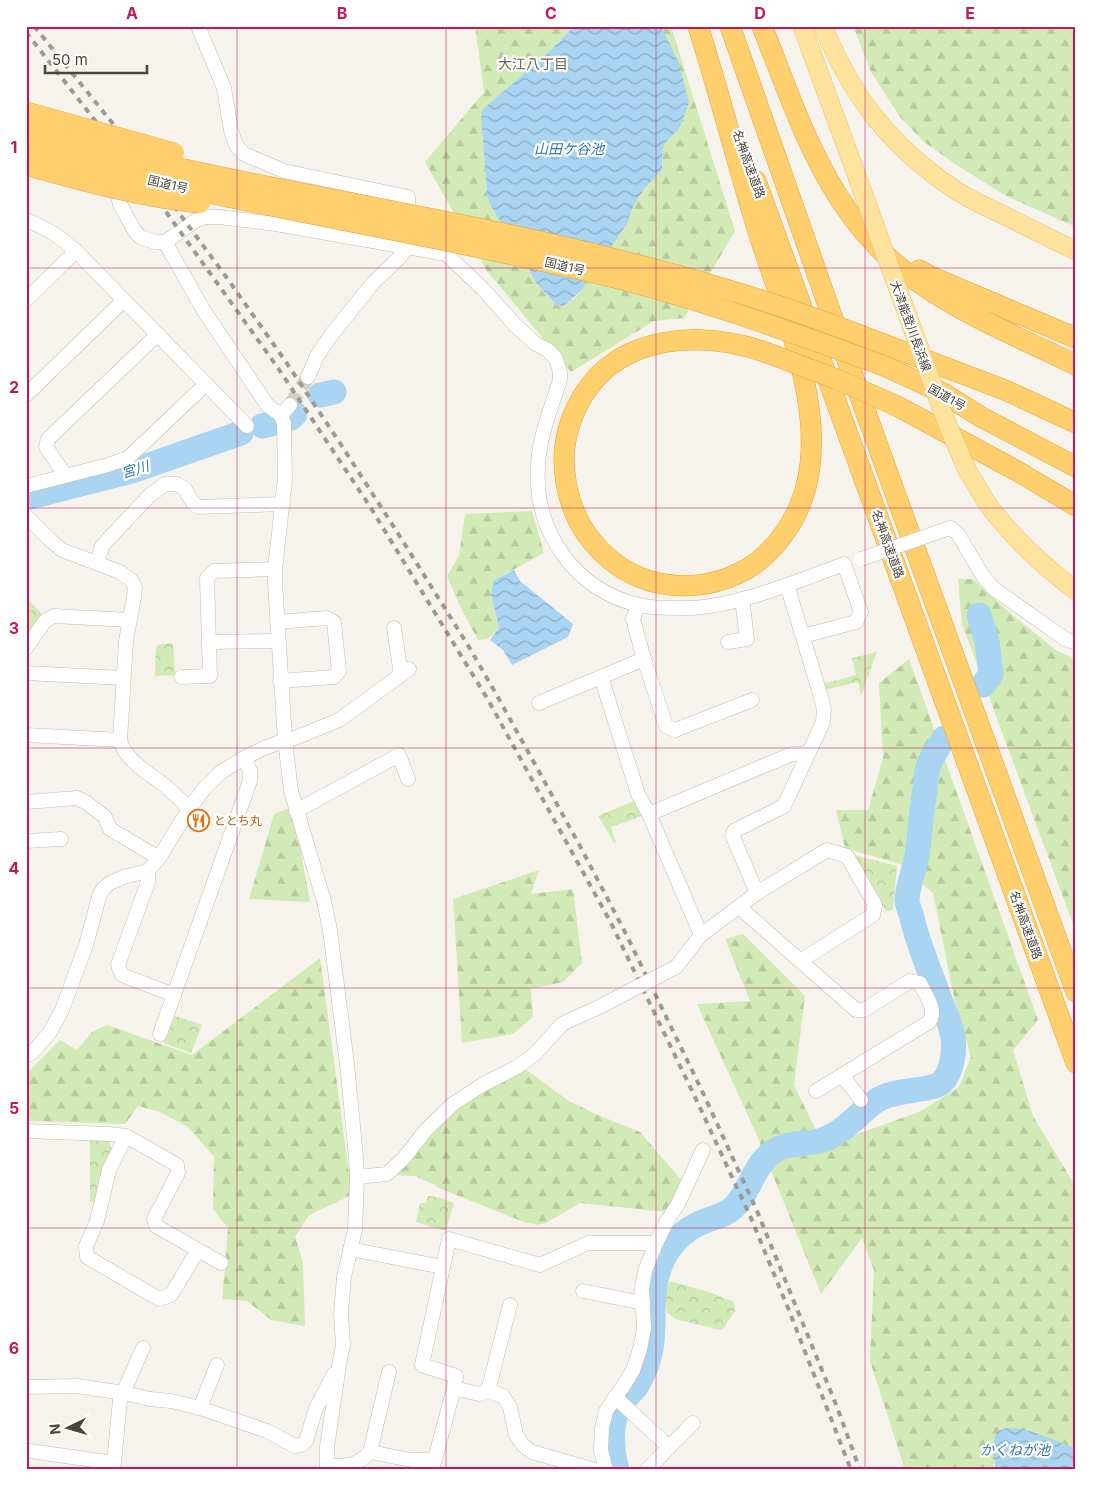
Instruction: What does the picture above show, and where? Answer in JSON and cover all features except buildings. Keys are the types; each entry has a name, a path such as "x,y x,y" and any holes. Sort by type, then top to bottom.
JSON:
{"highway":[{"path":"698,26 756,226 797,350 804,380 810,421 812,447 810,469 804,498 787,531 763,558 739,574 717,582 705,585 677,586 662,584 638,576 616,564 595,545 579,522 568,496 566,483 564,450 575,411 586,390 599,375 615,362 634,351 665,342 691,339 725,341 749,346 766,352 836,379 897,406 1017,471 1076,506"},
{"name":"名神高速道路","path":"698,26 1076,1062"},
{"name":"名神高速道路","path":"730,26 866,413 1076,992"},
{"path":"762,26 822,170 846,210 875,246 918,282 963,310 1076,364"},
{"path":"26,112 189,157 271,186"},
{"name":"国道1号","path":"26,129 121,154 509,234 630,262 746,295 824,321 907,354 997,386 1076,423"},
{"name":"国道1号","path":"26,148 170,184 465,244 614,278 730,311 916,380 1076,467"},
{"path":"26,165 98,184 180,201 302,212"},
{"path":"846,210 877,242 913,267 934,278 1076,338"},
{"path":"907,354 999,395 1076,433"},
{"path":"941,392 1076,459"},
{"path":"980,451 1076,516"}],"main road":[{"name":"大津能登川長浜線","path":"802,26 946,421 967,470 1009,531 1029,553 1076,591"},
{"path":"823,26 847,78 866,107 907,154 955,190 1076,251"}],"street":[{"path":"198,26 224,88 231,130 236,145 244,154 284,171 408,197 408,247 373,283 332,334 308,376"},
{"path":"26,102 71,117 118,196 120,204 134,230 140,237 155,242 165,242 195,221 205,217 219,216 276,224 446,254 483,289 515,325 536,344 548,350 556,359 560,380 541,438 537,468 539,497 545,522 555,545 573,568 598,588 638,604 659,608 693,608 742,599 788,585 951,528 958,534 983,576 994,588 1065,639 1076,643"},
{"path":"276,224 284,171"},
{"path":"26,172 102,194 120,204"},
{"path":"26,220 58,235 76,251 247,426"},
{"path":"165,242 204,311 268,406 285,410 285,479 275,569 280,681 285,740 291,790 324,901 330,930 347,1064 357,1177 355,1230 344,1277 341,1314 343,1345 327,1447 327,1468 354,1465 370,1452 389,1372"},
{"path":"26,300 76,251"},
{"path":"26,395 124,300"},
{"path":"65,475 46,447 48,439 158,334"},
{"path":"26,486 128,458 206,384"},
{"path":"97,563 102,546 150,495 165,484 177,484 184,489 193,503 198,506 283,504"},
{"path":"28,522 62,550 120,572 131,580 135,587 126,642 123,678 120,740 122,750 148,775 176,795 189,809"},
{"path":"803,636 856,622 861,612 844,564"},
{"path":"181,677 210,676 207,578 214,571 275,569"},
{"path":"757,893 733,837 734,831 784,806 823,722 824,708 788,585"},
{"path":"728,642 747,639 742,599"},
{"path":"638,604 633,619 666,726 675,730 752,700"},
{"path":"26,648 45,621 54,616 129,620"},
{"path":"277,622 326,618 334,622 339,670 334,677 280,681"},
{"path":"26,1056 34,1051 50,1032 62,1010 86,945 102,890 110,883 123,877 148,871 159,858 203,790 221,772 262,748 295,738 339,720 405,672 394,628"},
{"path":"209,642 278,641"},
{"path":"539,703 644,659"},
{"path":"26,673 123,678"},
{"path":"601,677 638,794 650,814 702,935"},
{"path":"26,735 120,740"},
{"path":"650,814 792,754 808,753"},
{"path":"296,811 399,755 408,779"},
{"path":"160,1034 250,781 250,770 244,758"},
{"path":"26,802 76,798 82,800 105,817 110,829 159,858"},
{"path":"26,841 61,839"},
{"path":"357,1177 387,1174 404,1158 426,1130 453,1104 482,1085 517,1067 535,1054 562,1024 676,967 702,935 757,893 827,850 847,856 875,905 873,915 800,961"},
{"path":"148,871 148,882 118,965 122,975 174,994"},
{"path":"740,907 856,1010 864,1010 910,981 916,981 920,983 933,1012 929,1022 816,1091"},
{"path":"842,1075 861,1100"},
{"path":"26,1131 126,1136 177,1165 178,1173 154,1219 156,1226 221,1263"},
{"path":"126,1136 109,1170 97,1221 86,1246 87,1256 159,1299 171,1295 198,1250"},
{"path":"606,1470 601,1450 602,1428 606,1411 619,1401 640,1349 644,1329 642,1288 645,1272 656,1243 678,1204 703,1150"},
{"path":"370,1452 433,1465 456,1376 422,1365 449,1239 540,1265 588,1243 656,1243"},
{"path":"350,1249 443,1267"},
{"path":"583,1291 643,1303"},
{"path":"488,1391 510,1305"},
{"path":"30,1451 114,1463 120,1400 143,1348"},
{"path":"26,1387 77,1386 150,1399 171,1400 267,1431 295,1446 301,1445 306,1441 316,1408 339,1365"},
{"path":"200,1408 217,1366"},
{"path":"454,1388 479,1394 488,1391 503,1396 510,1407 516,1434 523,1445 532,1452 595,1470"},
{"path":"619,1401 669,1447"},
{"path":"647,1470 693,1423"}],"green space":[{"path":"475,26 574,26 552,49 489,104 481,116 487,194 530,273 544,293 556,305 574,299 581,291 627,224 633,207 644,189 662,170 663,146 680,127 661,26 671,26 735,231 684,318 654,321 571,372 487,271 425,162 484,92"},
{"path":"853,26 1076,26 1076,227 1006,196 924,142 900,117 871,72"},
{"path":"532,511 544,553 494,580 491,594 499,627 488,639 478,640 447,576 459,556 465,514"},
{"path":"958,579 973,579 1010,613 1057,651 1076,659 1076,932 962,624"},
{"path":"26,597 42,614 26,638"},
{"path":"173,643 175,675 155,676 156,647 161,644"},
{"path":"877,652 861,696 858,682 825,690 823,684 856,675 852,658"},
{"path":"909,659 1038,1020 1013,1050 1033,1116 1076,1187 1076,1448 1063,1444 994,1464 995,1470 905,1470 870,1361 874,1270 862,1238 821,1294 755,1131 697,1004 750,1001 725,939 743,934 805,996 794,1085 825,1149 858,1134 921,1111 959,1087 971,1057 954,997 933,893 900,864 845,848 836,810 868,810 883,758 879,683"},
{"path":"634,801 642,816 611,827 616,843 614,843 598,816"},
{"path":"293,807 310,902 249,899 274,814"},
{"path":"850,854 897,866 893,910 886,911"},
{"path":"539,870 531,894 573,889 582,963 563,982 531,989 533,1017 513,1034 462,1043 453,899"},
{"path":"320,958 352,1195 309,1215 295,1237 303,1262 305,1326 271,1320 247,1301 222,1299 228,1228 213,1209 214,1157 188,1127 160,1112 138,1106 125,1124 26,1121 26,1074 60,1040 77,1050 92,1032 107,1025 192,1055"},
{"path":"173,1015 202,1025 191,1053 163,1043"},
{"path":"522,1067 569,1101 640,1132 683,1182 666,1212 580,1203 546,1223 538,1225 524,1222 436,1187 436,1185 414,1176 395,1175 428,1133 456,1107"},
{"path":"90,1139 108,1140 112,1149 100,1175 96,1203 90,1202"},
{"path":"428,1196 438,1197 454,1203 446,1230 416,1222 420,1203 426,1203"},
{"path":"670,1281 712,1293 734,1302 735,1311 723,1329 720,1330 675,1319 667,1312 665,1291"}],"water":[{"name":"山田ケ谷池","path":"574,26 661,26 679,63 689,103 680,127 663,146 662,170 644,189 633,207 627,224 581,291 563,306 556,305 537,284 490,204 487,194 481,116 483,109 552,49"},
{"path":"514,570 520,581 573,624 568,637 512,665 503,650 490,640 499,627 491,594 494,580"},
{"name":"かくねが池","path":"1006,1428 1033,1432 1076,1448 1076,1470 995,1470 994,1440 997,1432"}],"waterway":[{"name":"宮川","path":"320,395 334,392"},
{"name":"宮川","path":"291,418 295,414"},
{"name":"宮川","path":"262,426 275,423"},
{"name":"宮川","path":"26,498 132,471 241,433"},
{"path":"979,615 987,641 991,674 983,685"},
{"path":"617,1470 612,1438 614,1421 623,1401 638,1384 650,1354 656,1277 663,1258 672,1245 690,1228 731,1210 744,1194 761,1164 774,1151 785,1146 828,1138 843,1129 876,1101 892,1094 937,1085 942,1082 948,1073 953,1055 954,1043 952,1032 920,944 907,900 917,855 927,770 944,738"}],"tunnel":[{"path":"290,405 308,377"}],"railway":[{"path":"34,26 114,125 227,278 286,362 399,535 495,692 627,936 704,1095 757,1211 837,1407 860,1470"},
{"path":"26,32 164,209 278,368 369,505 487,698 611,923 696,1099 751,1218 851,1470"}],"place":[{"name":"ととち丸","path":"198,820"}],"district":[{"name":"大江八丁目","path":"533,63"}]}
